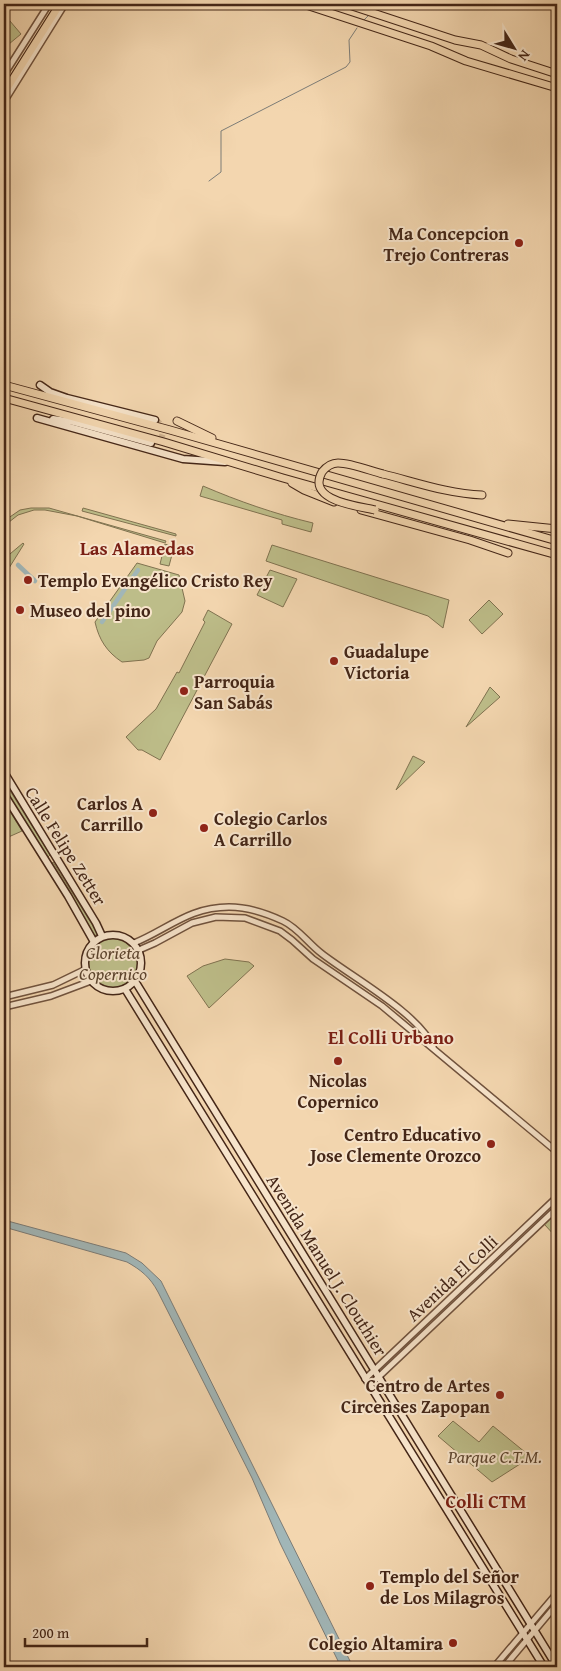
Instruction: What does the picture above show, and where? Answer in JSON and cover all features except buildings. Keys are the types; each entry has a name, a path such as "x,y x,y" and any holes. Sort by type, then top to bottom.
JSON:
{"main road":[{"path":"4,102 5,89 55,4"},
{"path":"5,89 60,4"},
{"path":"303,4 432,46 466,61 557,88"},
{"path":"346,4 455,40 481,45 511,59 557,74"},
{"path":"4,385 228,446 557,541"},
{"path":"40,385 50,392 67,398 155,420"},
{"path":"4,398 557,555"},
{"path":"151,443 74,422 37,418 183,459 232,463"},
{"path":"177,421 228,446"},
{"path":"470,540 450,530 328,498 322,491 320,478 326,468 338,463 432,487 470,495 482,495"},
{"path":"283,478 304,490 342,504 470,540 508,553"},
{"path":"485,520 557,529"},
{"path":"450,530 472,531"},
{"name":"Calle Felipe Zetter","path":"4,772 96,923 102,936"},
{"name":"Calle Felipe Zetter","path":"4,794 68,896 94,942"},
{"path":"109,934 122,936 134,943 139,950 142,966 135,981 125,989 113,991 96,986 86,969 87,952 94,942 102,936 109,934"},
{"name":"Avenida Manuel J. Clouthier","path":"135,981 557,1667"},
{"name":"Avenida Manuel J. Clouthier","path":"125,989 544,1667"},
{"path":"4,1665 9,1667"}],"street":[{"path":"4,75 49,4"},
{"path":"4,102 65,4"},
{"path":"134,943 190,914 213,908 246,908 288,924 320,952 388,1000 423,1030 433,1048 557,1152"},
{"path":"139,950 192,922 216,917 245,918 283,932 314,959 382,1006 428,1042"},
{"path":"4,997 53,985 86,969"},
{"path":"4,1007 51,996 92,981"},
{"name":"Avenida El Colli","path":"369,1386 377,1374 557,1197"},
{"name":"Avenida El Colli","path":"365,1380 377,1374 557,1208"},
{"path":"494,1667 557,1593"},
{"path":"504,1667 557,1604"}],"green space":[{"path":"4,14 21,34 9,44 4,37"},
{"path":"203,486 257,507 313,523 311,532 282,524 282,520 200,496"},
{"path":"49,508 166,541 165,543 77,516 45,510 34,510 18,515 4,526 4,521 20,510"},
{"path":"83,508 176,534 176,536 82,511"},
{"path":"24,544 4,576 4,559"},
{"path":"165,544 174,547 169,566 160,564"},
{"path":"272,545 449,600 443,628 428,616 266,561"},
{"path":"137,563 179,575 185,601 182,612 157,641 149,658 122,662 104,645 95,622"},
{"path":"270,570 297,579 283,607 257,595"},
{"path":"489,600 503,614 482,634 469,620"},
{"path":"208,610 232,624 160,760 142,750 138,750 126,737 156,709 177,672 179,673 205,622 203,620"},
{"path":"490,687 500,697 466,727"},
{"path":"413,756 425,762 396,790"},
{"path":"4,781 50,855 48,857 46,857 4,789"},
{"path":"6,805 22,831 4,839 4,806"},
{"path":"53,862 98,934 94,936 51,865"},
{"name":"Glorieta Copernico","path":"108,938 118,938 131,945 138,958 138,968 131,981 118,988 108,988 99,984 92,977 88,968 88,958 92,949 99,942"},
{"path":"225,959 249,962 254,966 209,1008 187,976 203,966"},
{"path":"552,1216 557,1221 557,1238 544,1224"},
{"name":"Parque C.T.M.","path":"453,1421 479,1442 493,1426 531,1457 492,1482 438,1436"}],"shaded area":[{"path":"4,1220 126,1253 142,1263 161,1281 353,1667 341,1667 280,1543 252,1478 152,1282 141,1271 127,1262 4,1227"}],"waterway":[{"path":"375,8 380,4"},
{"path":"363,21 368,16"},
{"path":"209,181 221,172 221,131 346,67 350,62 349,40 357,28"},
{"path":"18,565 35,581"},
{"path":"102,622 138,570"}],"tunnel":[{"path":"155,420 161,425 163,430 162,436 157,442"}],"place":[{"name":"Ma Concepcion Trejo Contreras","path":"519,243"},
{"name":"Templo Evangélico Cristo Rey","path":"28,580"},
{"name":"Museo del pino","path":"20,610"},
{"name":"Guadalupe Victoria","path":"334,661"},
{"name":"Parroquia San Sabás","path":"184,691"},
{"name":"Carlos A Carrillo","path":"153,813"},
{"name":"Colegio Carlos A Carrillo","path":"204,828"},
{"name":"Nicolas Copernico","path":"338,1061"},
{"name":"Centro Educativo Jose Clemente Orozco","path":"491,1144"},
{"name":"Centro de Artes Circenses Zapopan","path":"500,1395"},
{"name":"Templo del Señor de Los Milagros","path":"370,1586"},
{"name":"Colegio Altamira","path":"453,1643"}],"district":[{"name":"Las Alamedas","path":"137,548"},
{"name":"El Colli Urbano","path":"391,1037"},
{"name":"Colli CTM","path":"486,1501"}]}
